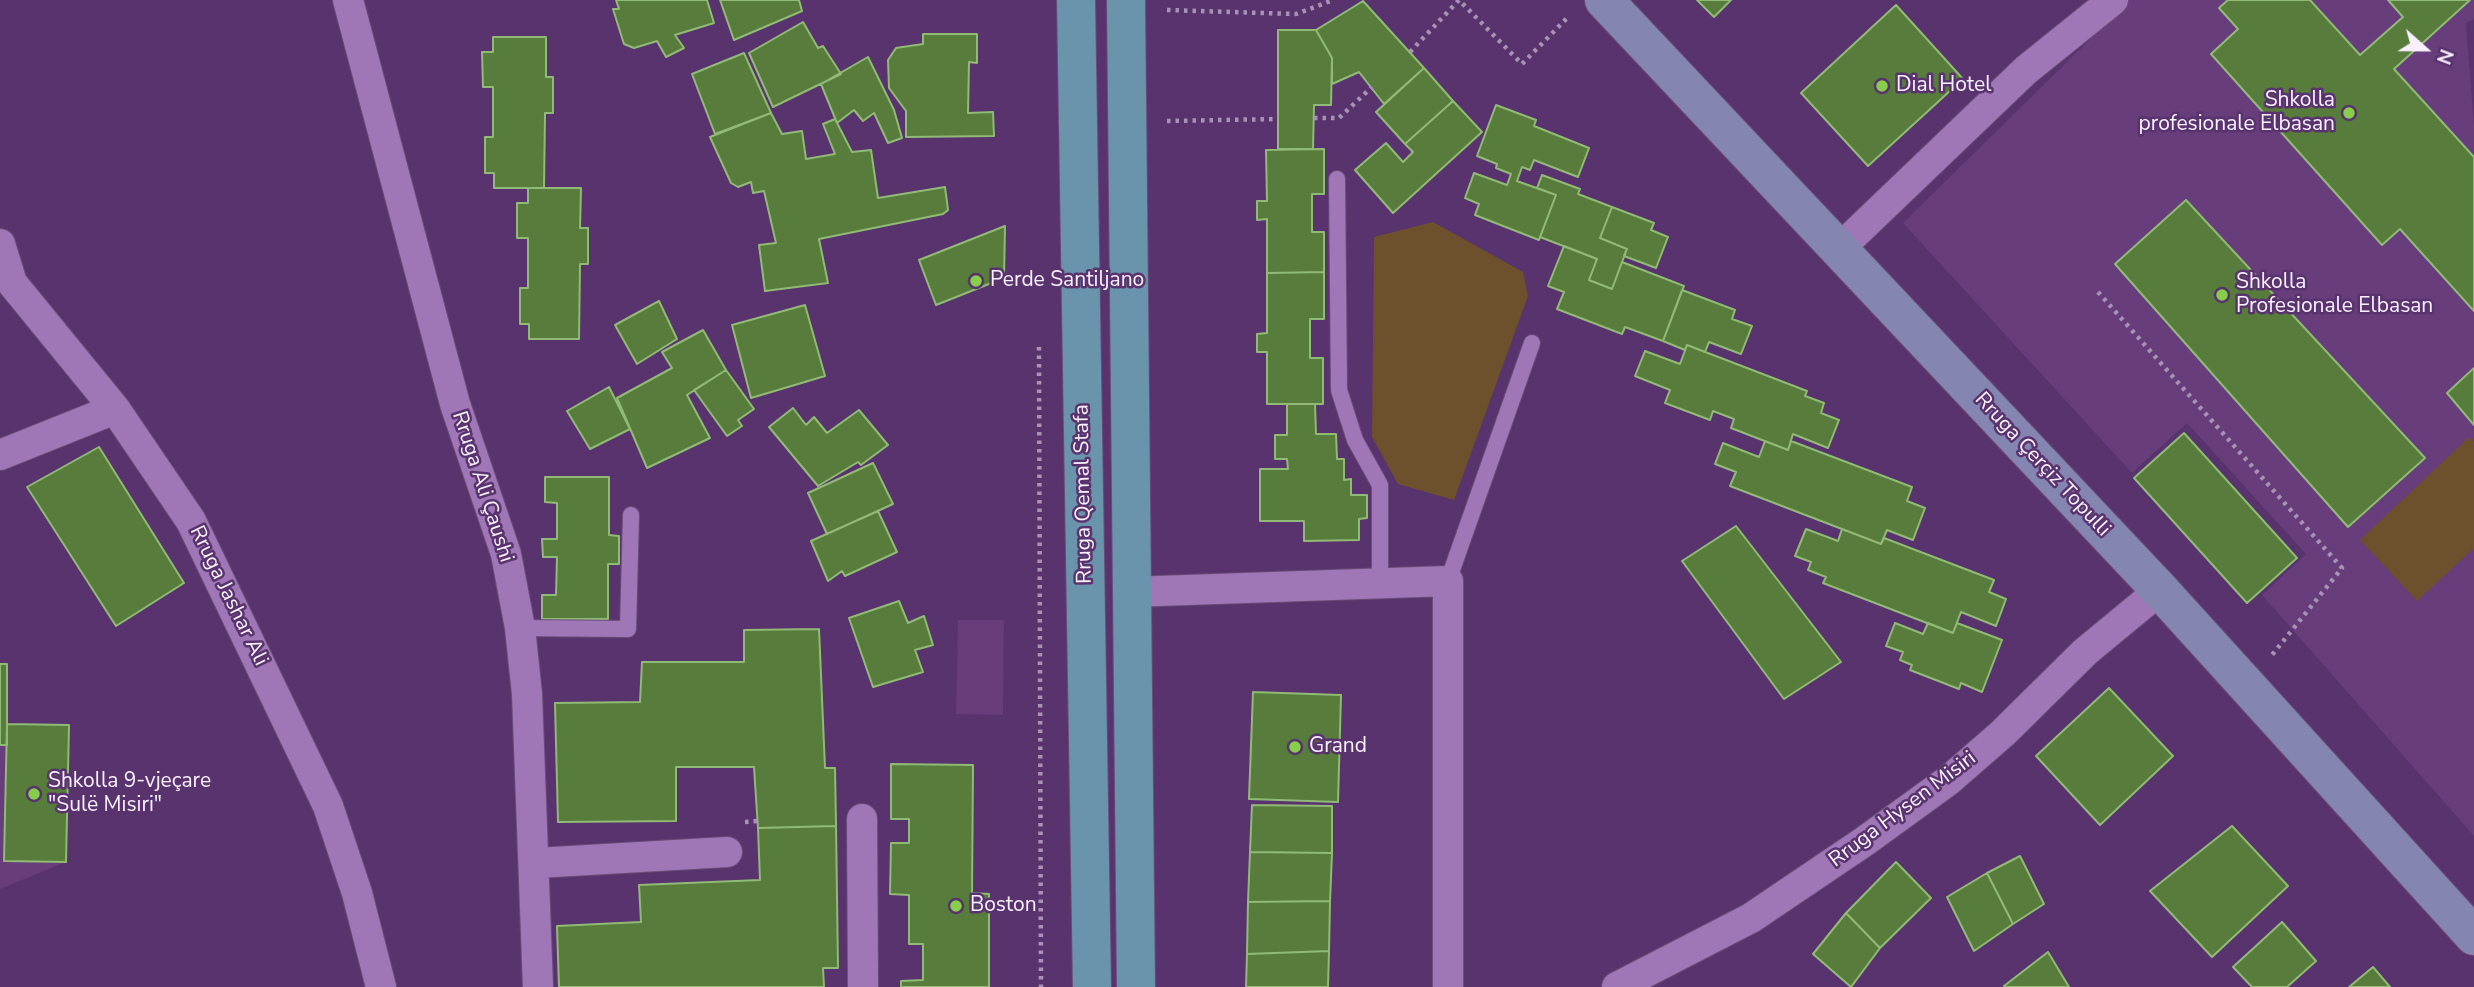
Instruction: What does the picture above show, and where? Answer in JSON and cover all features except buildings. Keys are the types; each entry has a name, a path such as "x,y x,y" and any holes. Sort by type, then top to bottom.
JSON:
{"main road":[{"name":"Rruga Qemal Stafa","path":"1076,0 1092,987"},
{"name":"Rruga Qemal Stafa","path":"1126,0 1129,592 1136,987"},
{"name":"Rruga Çerçiz Topulli","path":"1590,4 1839,249 2160,590 2474,936"}],"street":[{"name":"Rruga Ali Çaushi","path":"348,0 455,404 506,554 520,628 527,694 536,863 538,987"},
{"path":"1839,249 2026,70 2113,0"},
{"name":"Rruga Jashar Ali","path":"0,244 12,283 116,409 191,521 323,794 357,893 381,987"},
{"path":"0,455 116,409"},
{"path":"1129,592 1448,581 1448,987"},
{"name":"Rruga Hysen Misiri","path":"1616,987 1751,918 1928,795 2003,733 2085,652 2160,590"},
{"path":"862,819 863,987"},
{"path":"536,863 727,852"}],"lane":[{"path":"1337,179 1339,390 1355,440 1380,485 1380,583"},
{"path":"1448,581 1532,344"},
{"path":"520,628 628,629 631,515"}],"path":[{"path":"1167,10 1296,14 1333,0"},
{"path":"1410,52 1459,0 1522,64 1590,4"},
{"path":"1314,118 1339,118 1371,88"},
{"path":"1166,121 1278,118"},
{"path":"2098,292 2342,568 2272,655"},
{"path":"1039,345 1041,987"}],"shaded area":[{"name":"Shkolla Profesionale Elbasan","path":"2130,0 2474,0 2474,19 2466,23 2474,125 2474,368 2447,393 2474,425 2474,836 2262,595 2306,554 2187,423 2132,473 1903,223"},
{"path":"1433,222 1523,272 1528,296 1454,500 1398,484 1372,437 1374,237"},
{"path":"2469,437 2474,442 2474,548 2417,601 2360,540"},
{"path":"958,620 1004,620 1003,715 956,714"},
{"name":"Shkolla 9-vjeçare \"Sulë Misiri\"","path":"0,664 7,664 7,724 69,725 66,862 0,889"}],"place":[{"name":"Dial Hotel","path":"1882,86"},
{"name":"Shkolla profesionale Elbasan","path":"2349,113"},
{"name":"Perde Santiljano","path":"976,281"},
{"name":"Shkolla Profesionale Elbasan","path":"2222,295"},
{"name":"Grand","path":"1295,747"},
{"name":"Shkolla 9-vjeçare \"Sulë Misiri\"","path":"34,794"},
{"name":"Boston","path":"956,906"}]}
